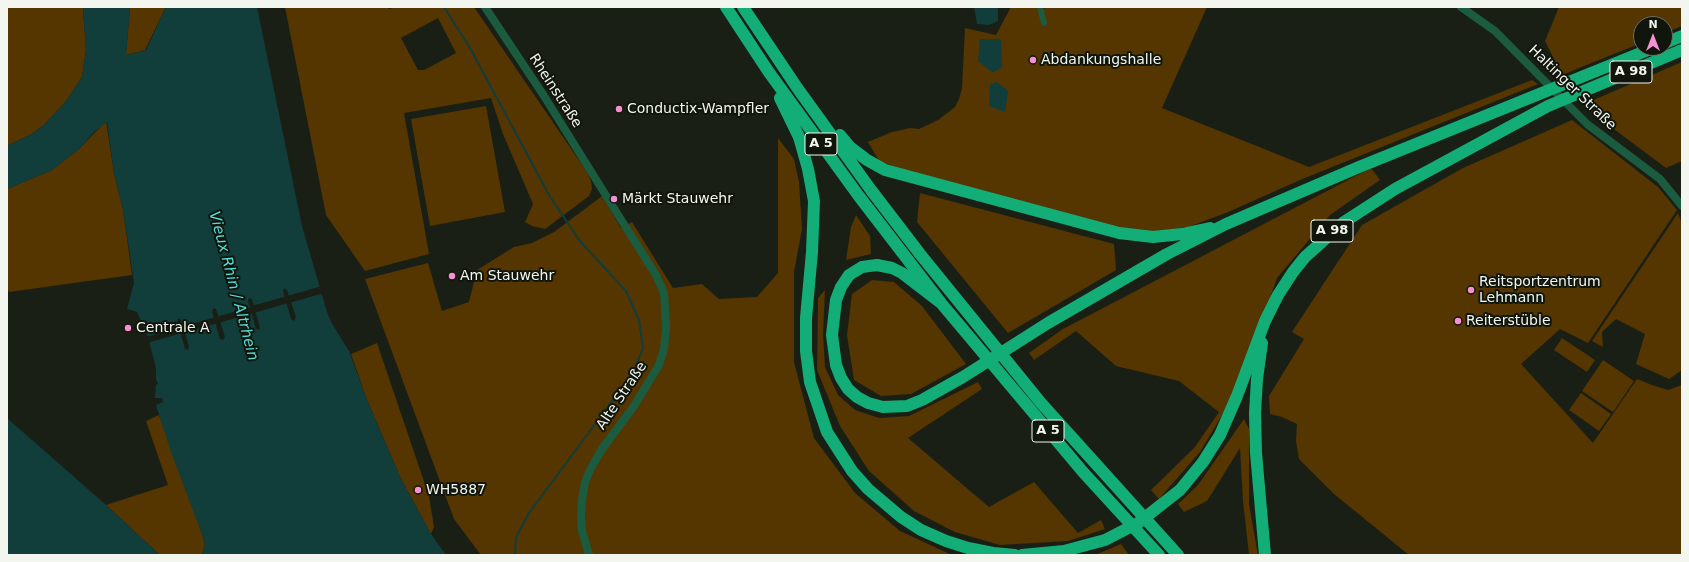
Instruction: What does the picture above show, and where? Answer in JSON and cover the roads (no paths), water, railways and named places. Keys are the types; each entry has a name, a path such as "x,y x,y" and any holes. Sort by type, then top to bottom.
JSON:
{"highway":[{"name":"A 5","path":"726,7 768,71 858,195 941,303 1083,472 1159,555"},
{"name":"A 5","path":"742,7 871,190 970,317 1046,409 1178,555"},
{"name":"A 98","path":"1265,321 1278,295 1293,272 1317,245 1344,222 1395,189 1548,106 1682,50"},
{"name":"A 98","path":"1226,224 1359,167 1633,56"},
{"path":"768,71 799,137 811,182 814,201 814,228 806,318 806,351 810,382 827,432 848,466 868,489 901,517 921,530 968,548 1014,555"},
{"path":"812,108 850,147 867,160 885,170 906,176 1112,232 1136,236 1168,236 1226,224"},
{"path":"941,303 902,273 892,268 877,265 862,267 849,276 841,287 836,300 832,335 833,352 836,365 841,378 848,389 857,397 868,403 883,407 907,406 922,400 963,377 1025,338 1167,254 1226,224"},
{"path":"1265,321 1257,379 1256,432 1256,453 1265,555"},
{"path":"1022,555 1064,551 1105,540 1138,523 1170,499 1192,477 1220,435 1237,396 1265,321"}],"street":[{"name":"Rheinstraße","path":"485,7 544,96 603,191"},
{"path":"1040,7 1044,23"},
{"name":"Haltinger Straße","path":"1461,7 1495,31 1587,124 1660,179 1682,206"},
{"name":"Alte Straße","path":"589,555 582,531 580,515 586,482 591,468 602,449 634,406 659,365 664,349 666,328 664,293 656,275 603,191"}],"water":[{"name":"Vieux Rhin / Altrhein","path":"83,7 130,7 126,55 146,50 166,7 257,7 302,226 327,312 331,322 349,351 367,400 401,479 431,534 446,555 202,555 205,544 202,534 171,452 156,405 163,402 162,398 155,398 156,385 158,384 156,379 156,368 148,337 137,312 127,309 134,283 123,210 114,173 107,122 94,132 79,149 52,170 7,189 7,146 32,134 45,124 66,101 82,77 86,50","holes":["284,288 287,290 296,317 294,321 291,319 283,291","249,298 252,299 260,328 259,330 256,329 248,301","214,308 216,309 225,337 223,340 220,339 212,311","179,318 181,320 189,347 188,350 185,349 177,321"]},
{"path":"974,7 998,7 998,21 989,25 977,24"},
{"path":"980,39 1001,39 1002,68 992,72 978,61"},
{"path":"997,82 1008,91 1005,112 989,106 990,84"},
{"path":"7,418 106,505 160,555 7,555"}],"waterway":[{"path":"444,7 470,48 549,195 579,240 626,291 639,320 643,348 633,373 529,513 516,537 515,555"}],"place":[{"name":"Abdankungshalle","path":"1033,60"},
{"name":"Conductix-Wampfler","path":"619,109"},
{"name":"Märkt Stauwehr","path":"614,199"},
{"name":"Am Stauwehr","path":"452,276"},
{"name":"Reitsportzentrum Lehmann","path":"1471,290"},
{"name":"Reiterstüble","path":"1458,321"},
{"name":"Centrale A","path":"128,328"},
{"name":"WH5887","path":"418,490"}]}
